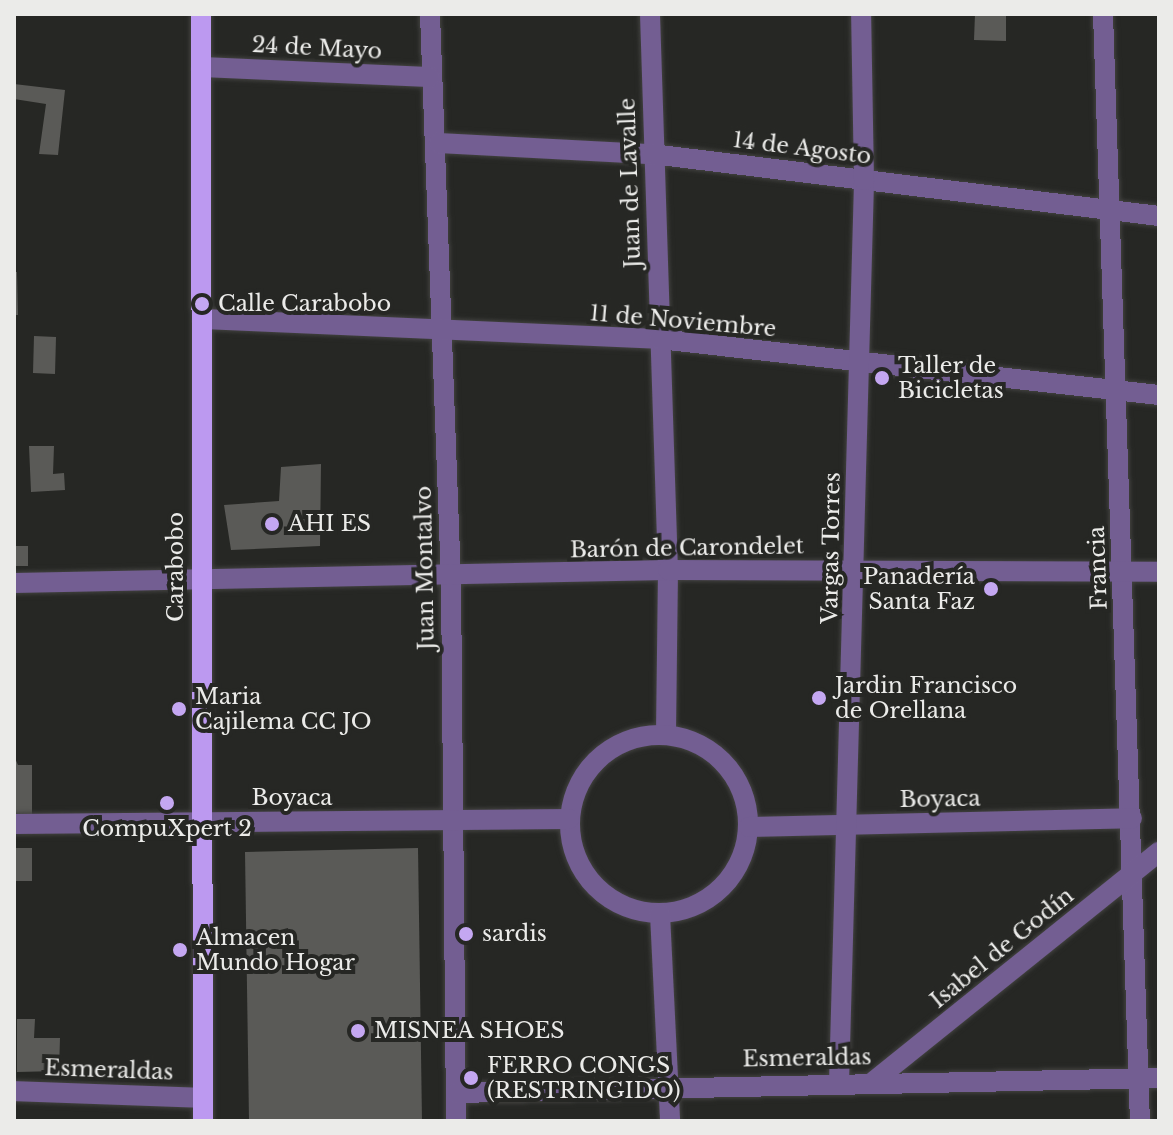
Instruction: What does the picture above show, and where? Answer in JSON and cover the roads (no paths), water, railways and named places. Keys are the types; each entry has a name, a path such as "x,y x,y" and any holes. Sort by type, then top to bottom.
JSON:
{"main road":[{"name":"Carabobo","path":"201,14 199,581 203,1121"}],"street":[{"name":"Juan Montalvo","path":"430,14 430,77 439,143 451,580 456,1121"},
{"name":"Juan de Lavalle","path":"650,14 652,154 668,570 666,734"},
{"name":"Vargas Torres","path":"839,1083 845,825 856,569 864,180 861,14"},
{"name":"Francia","path":"1103,14 1132,818 1129,876 1149,1078 1140,1121"},
{"name":"24 de Mayo","path":"201,67 430,77"},
{"name":"14 de Agosto","path":"439,143 652,154 1159,216"},
{"name":"11 de Noviembre","path":"202,319 659,339 1159,395"},
{"name":"Barón de Carondelet","path":"199,581 451,580 668,570 1121,569 1159,572"},
{"path":"14,583 199,581"},
{"path":"666,734 698,744 726,764 739,782 749,827 736,870 722,888 683,910 660,914 614,902 594,886 580,867 569,819 574,796 600,757 631,740 666,734"},
{"name":"Boyaca","path":"749,827 1132,818"},
{"name":"Boyaca","path":"14,824 569,819"},
{"name":"Isabel de Godín","path":"874,1081 1159,852"},
{"path":"660,914 670,1121"},
{"name":"Esmeraldas","path":"456,1093 668,1084 1149,1078"},
{"name":"Esmeraldas","path":"14,1091 203,1098"}],"place":[{"name":"Calle Carabobo","path":"202,304"},
{"name":"Taller de Bicicletas","path":"882,378"},
{"name":"AHI ES","path":"272,524"},
{"name":"Panadería Santa Faz","path":"991,589"},
{"name":"Jardin Francisco de Orellana","path":"819,698"},
{"name":"Maria Cajilema CC JO","path":"179,709"},
{"name":"CompuXpert 2","path":"167,803"},
{"name":"sardis","path":"466,934"},
{"name":"Almacen Mundo Hogar","path":"180,950"},
{"name":"MISNEA SHOES","path":"358,1031"},
{"name":"FERRO CONGS (RESTRINGIDO)","path":"471,1078"}]}
